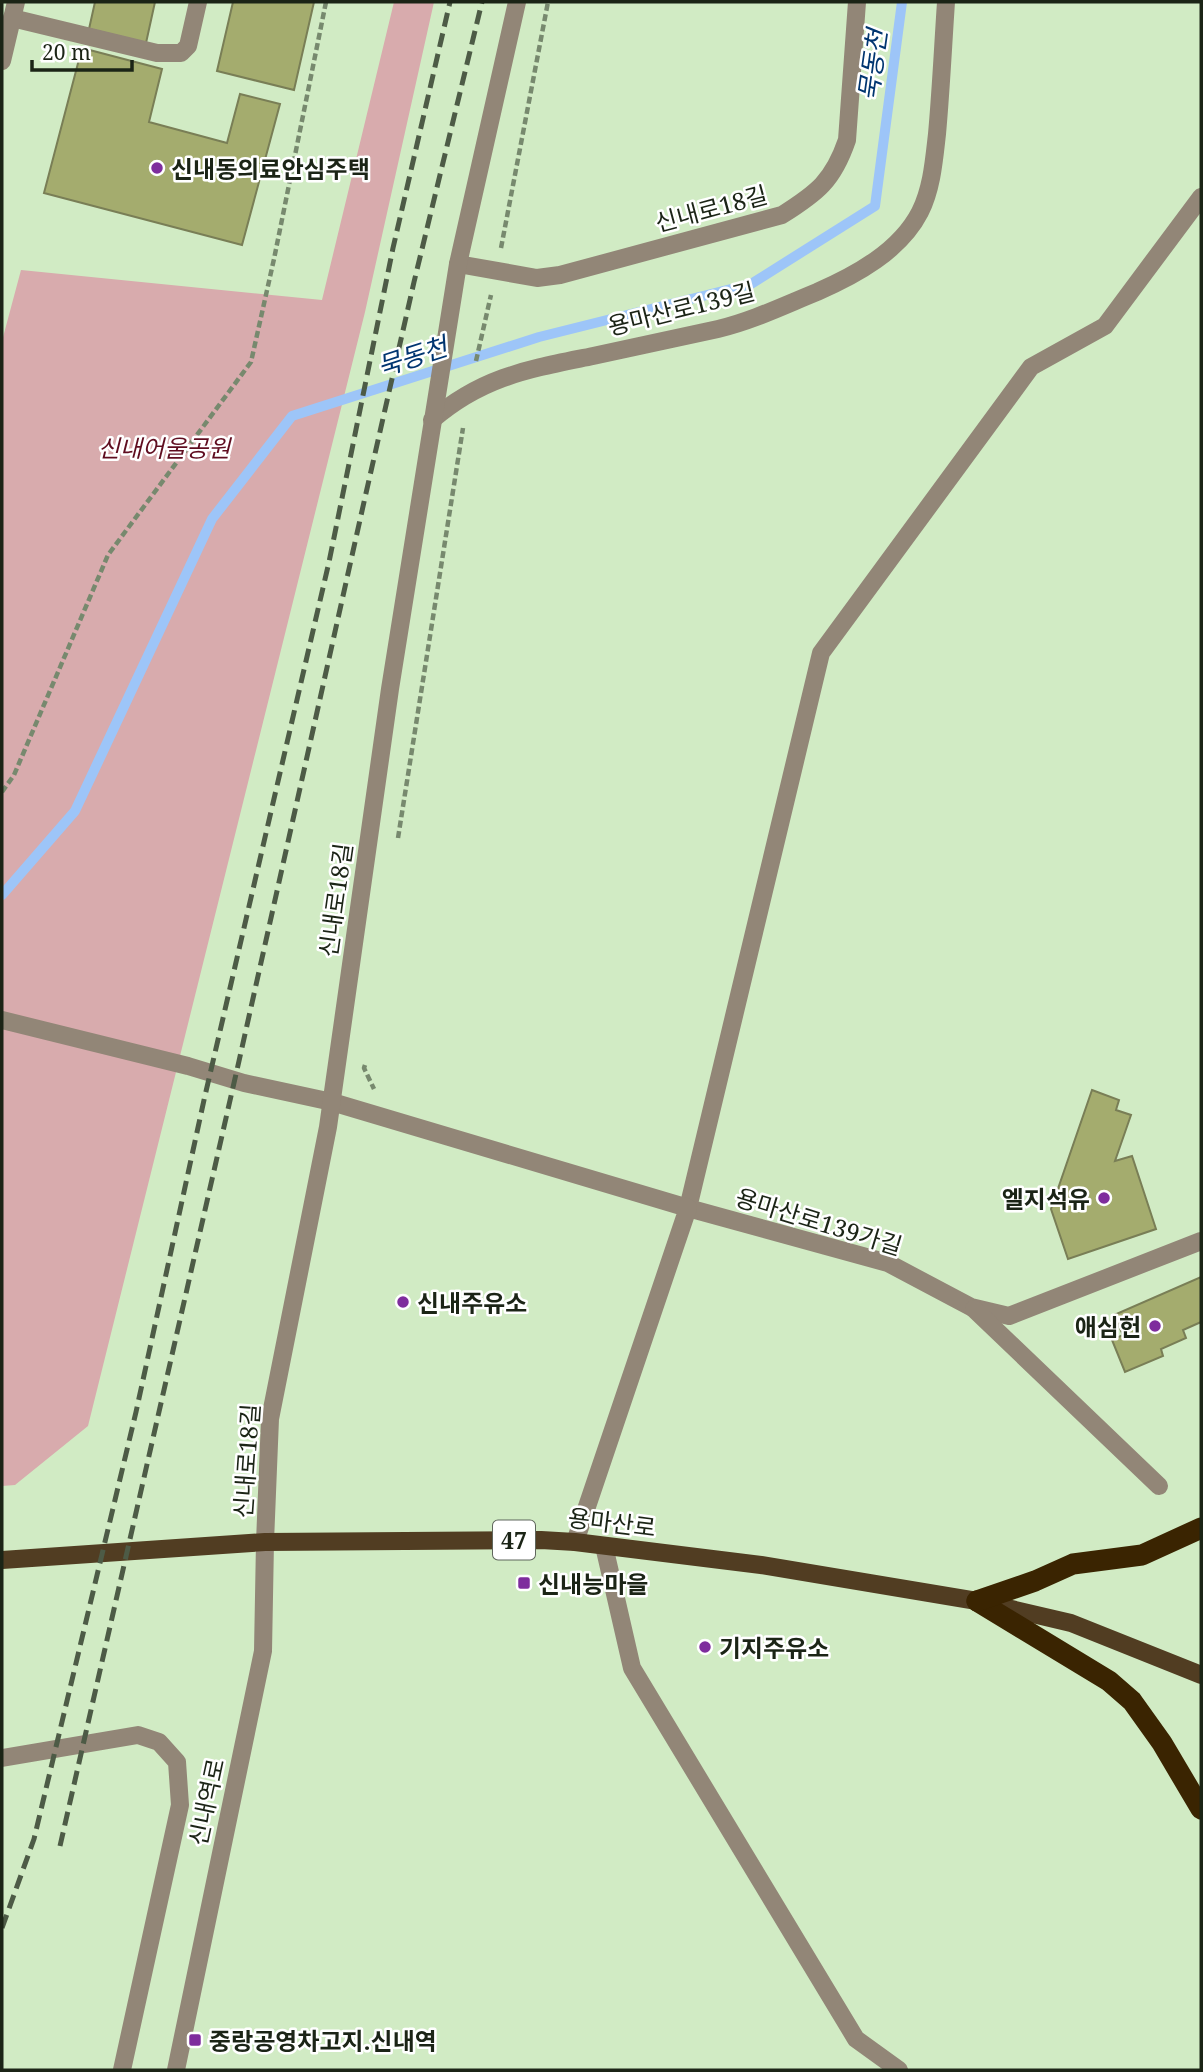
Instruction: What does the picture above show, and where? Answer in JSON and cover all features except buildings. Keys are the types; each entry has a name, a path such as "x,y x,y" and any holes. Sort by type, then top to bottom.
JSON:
{"highway":[{"path":"977,1601 1035,1581 1073,1564 1142,1555 1201,1528"},
{"path":"977,1601 1109,1681 1132,1701 1162,1743 1201,1809"}],"main road":[{"name":"용마산로","path":"2,1560 265,1542 575,1542 761,1565 977,1601 1083,1626 1201,1675"}],"street":[{"path":"2,61 10,20 157,53 181,53 188,46 198,2"},
{"name":"신내로18길","path":"265,1542 270,1419 328,1127 390,689 432,419 458,264 517,2"},
{"name":"신내로18길","path":"458,264 537,278 560,275 782,215 818,191 848,140 858,2"},
{"name":"용마산로139길","path":"432,419 453,401 494,381 526,370 722,328 778,309 838,283 869,265 890,248 908,231 920,212 933,173 946,2"},
{"path":"575,1542 688,1208 821,653 1031,367 1105,326 1201,197"},
{"name":"용마산로139가길","path":"2,1020 188,1066 244,1083 332,1102 688,1208 888,1264 971,1307 1009,1316 1201,1241"},
{"name":"용마산로139가길","path":"971,1307 1159,1486"},
{"name":"신내역로","path":"176,2070 263,1651 265,1542"},
{"path":"604,1546 632,1668 856,2039 900,2070"},
{"path":"2,1758 138,1735 159,1742 177,1762 180,1805 122,2070"}],"path":[{"path":"2,792 13,775 108,555 251,362 326,2"},
{"path":"398,839 468,394 496,270 548,2"}],"green space":[{"name":"신내어울공원","path":"394,2 434,2 365,312 88,1426 15,1485 2,1486 2,341 21,270 322,300"}],"waterway":[{"name":"묵동천","path":"2,895 75,811 212,519 292,416 539,337 751,284 875,206 902,2"}],"railway":[{"path":"2,1928 34,1839 136,1412 204,1100 329,562 393,248 450,2"},
{"path":"60,1846 414,282 482,2"}],"place":[{"name":"신내동의료안심주택","path":"157,168"},
{"name":"엘지석유","path":"1104,1198"},
{"name":"신내주유소","path":"403,1302"},
{"name":"애심헌","path":"1155,1326"},
{"name":"신내능마을","path":"524,1583"},
{"name":"기지주유소","path":"705,1647"},
{"name":"중랑공영차고지.신내역","path":"195,2040"}]}
